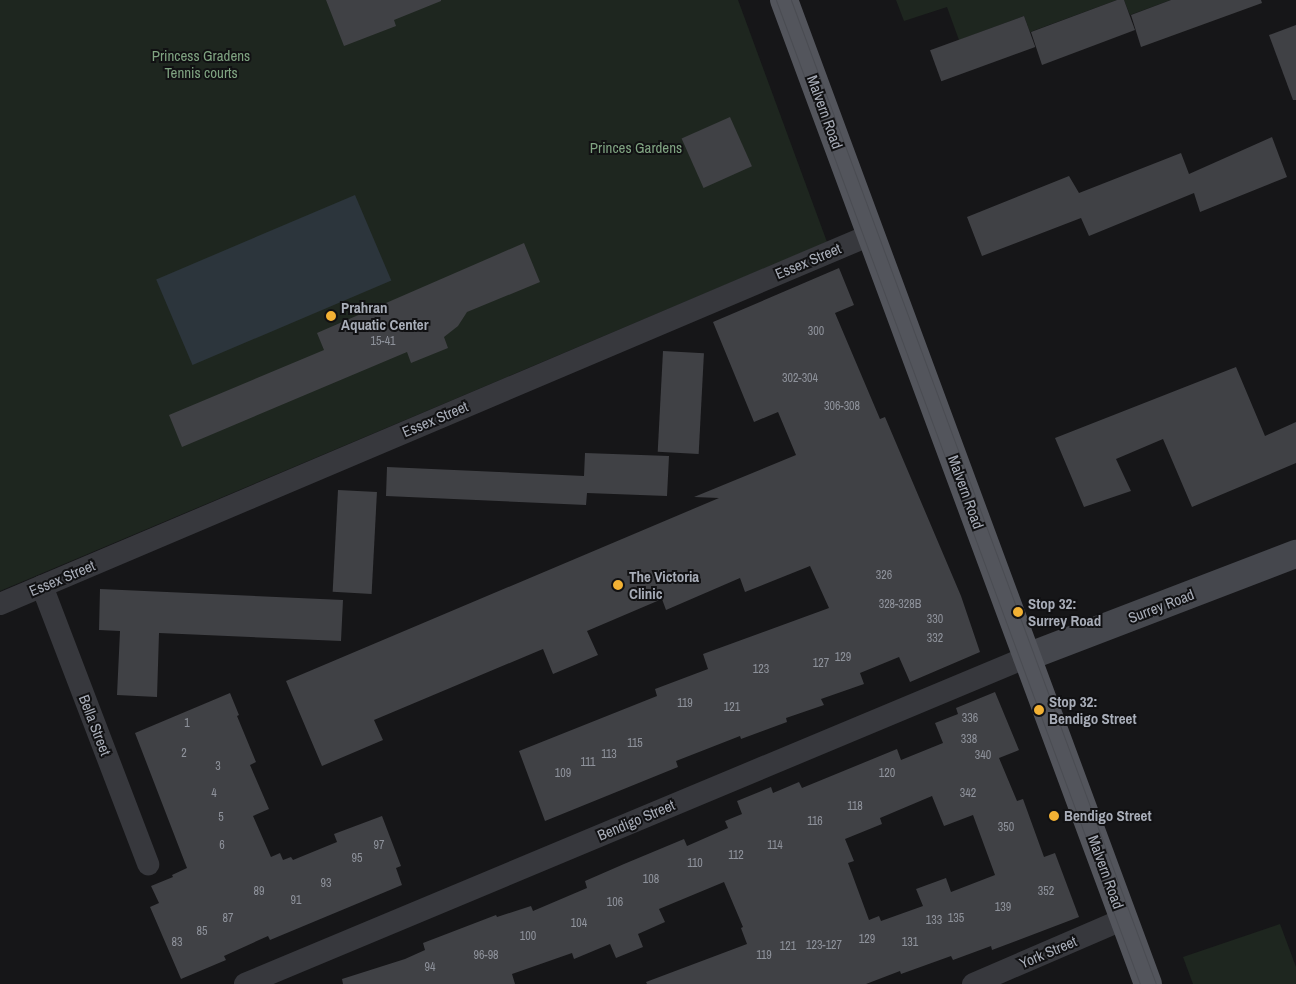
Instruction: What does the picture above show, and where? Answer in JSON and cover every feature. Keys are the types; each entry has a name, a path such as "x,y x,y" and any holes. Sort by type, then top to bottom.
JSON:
{"main road":[{"name":"Malvern Road","path":"784,0 1148,984"}],"street":[{"name":"Essex Street","path":"0,604 870,235"},
{"name":"Surrey Road","path":"1027,657 1296,554"},
{"name":"Bella Street","path":"42,586 148,864"},
{"name":"Bendigo Street","path":"245,984 1027,657"},
{"name":"York Street","path":"973,984 1124,919"}],"green space":[{"name":"Princes Gardens","path":"0,0 738,0 827,242 0,591"},
{"path":"896,0 1117,0 1030,32 1024,16 959,40 947,7 904,21"},
{"path":"1124,0 1171,0 1130,15"},
{"path":"1280,924 1296,967 1296,984 1193,984 1183,957"}],"shaded area":[{"path":"355,195 391,281 193,365 156,279"}],"building":[{"path":"326,0 441,1 394,20 396,26 344,46"},
{"path":"1117,0 1124,0 1135,30 1042,65 1031,32"},
{"path":"1171,0 1261,0 1262,3 1141,47 1131,15"},
{"path":"1024,16 1035,47 941,81 930,50"},
{"path":"1296,25 1296,100 1293,100 1269,35"},
{"path":"730,117 752,166 704,188 682,139"},
{"path":"1272,137 1287,177 1200,212 1194,193 1089,236 1081,218 982,256 967,217 1069,176 1079,193 1181,153 1189,174"},
{"path":"524,243 540,282 467,312 458,326 444,337 448,348 411,363 407,352 182,447 169,415 324,350 317,333"},
{"path":"839,268 854,305 835,313 880,419 885,417 961,596 980,652 910,682 899,657 860,673 864,684 821,699 824,705 786,718 787,722 741,739 740,736 676,761 678,767 545,821 519,751 657,696 655,689 708,669 703,654 829,608 810,566 745,592 740,578 666,610 662,599 587,631 598,655 553,674 543,649 374,720 383,740 322,766 286,681 719,498 694,497 796,455 778,412 754,422 713,322"},
{"path":"663,351 704,353 699,454 658,452"},
{"path":"1236,367 1265,436 1296,422 1296,463 1192,507 1163,439 1116,459 1131,491 1084,507 1055,438"},
{"path":"585,453 669,456 667,496 587,493 586,505 386,496 387,467 584,476"},
{"path":"338,490 377,492 372,594 333,592"},
{"path":"100,589 343,600 341,641 159,633 157,697 117,695 120,631 99,630"},
{"path":"995,692 1019,750 999,758 1017,801 1023,799 1044,857 1055,853 1079,917 992,950 991,946 953,960 951,956 901,974 900,971 866,984 647,984 646,982 747,944 741,928 743,927 724,882 659,909 665,922 638,934 643,947 616,958 610,944 574,959 572,953 512,974 515,984 343,984 342,979 405,959 425,950 423,943 496,915 497,917 531,906 533,911 587,888 585,881 624,864 684,839 687,846 728,828 725,821 742,814 737,801 771,787 773,793 799,782 802,788 897,749 901,760 943,743 935,723 958,714 956,708","holes":["932,796 944,826 973,815 995,875 951,892 946,878 916,889 923,906 881,921 879,916 869,920 848,863 854,861 845,839 882,824 880,818"]},
{"path":"230,693 239,715 237,716 256,762 250,765 269,809 253,816 271,857 280,853 283,860 291,857 293,860 337,842 334,834 382,816 401,866 396,868 402,885 270,940 268,936 224,956 226,960 181,979 150,907 159,903 151,886 173,877 172,875 187,868 135,733"}],"tram line":[{"path":"776,0 1140,984"},
{"path":"791,0 1156,984"}],"place":[{"name":"Prahran Aquatic Center","path":"331,316"},
{"name":"The Victoria Clinic","path":"618,585"},
{"name":"Stop 32: Surrey Road","path":"1018,612"},
{"name":"Stop 32: Bendigo Street","path":"1039,710"},
{"name":"Bendigo Street","path":"1054,816"}],"park label":[{"name":"Princess Gradens Tennis courts","path":"201,64"}]}
